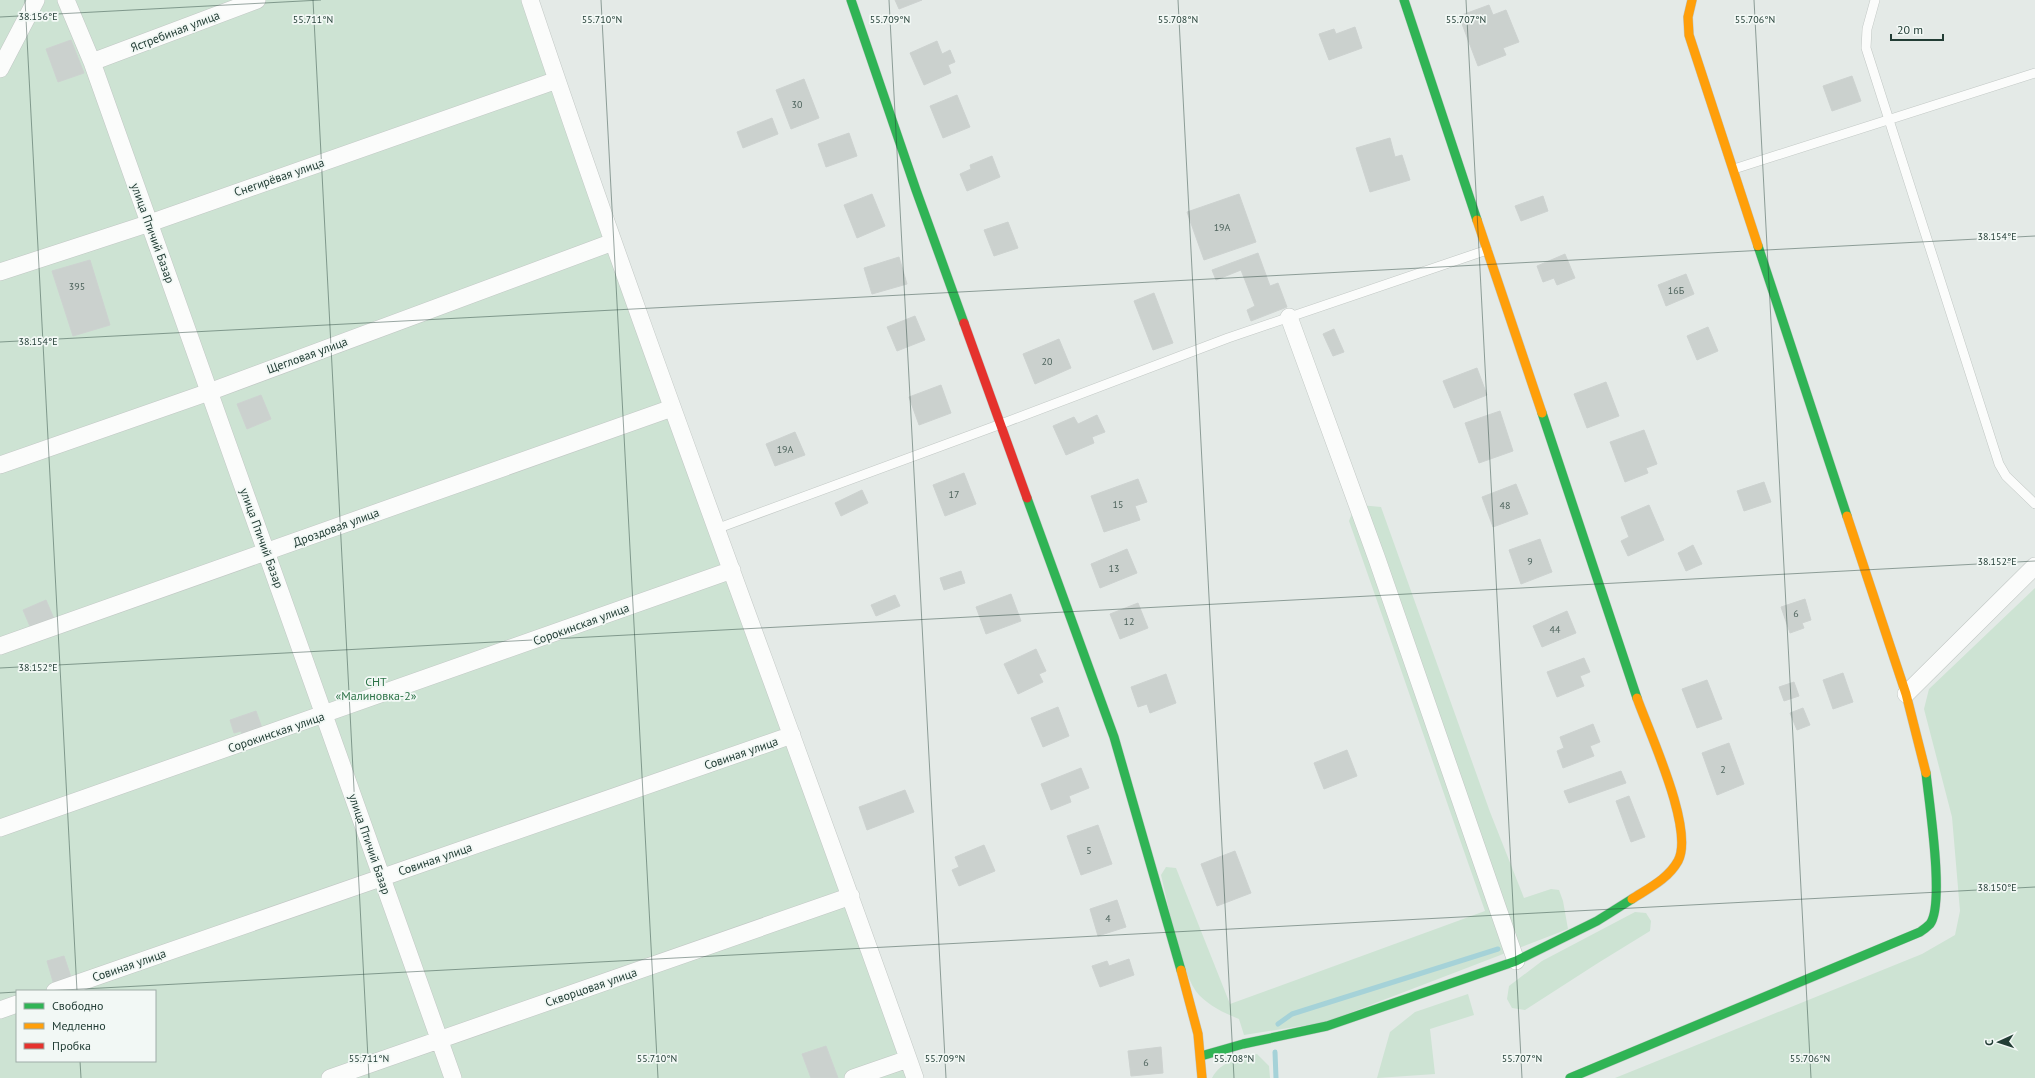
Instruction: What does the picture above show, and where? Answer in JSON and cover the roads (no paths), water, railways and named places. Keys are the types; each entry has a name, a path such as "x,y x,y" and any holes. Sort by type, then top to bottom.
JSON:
{"street":[{"path":"0,69 36,0"},
{"name":"улица Птичий Базар","path":"66,0 92,62 150,223 453,1078"},
{"name":"Ястребиная улица","path":"92,62 257,0"},
{"path":"530,0 672,408 851,896 914,1078"},
{"path":"851,0 916,190 1114,737 1161,896 1198,1034 1202,1078"},
{"path":"1201,1056 1243,1044 1327,1026 1516,961 1597,921 1664,879 1679,860 1683,836 1678,810 1642,712 1404,0"},
{"path":"1570,1078 1920,932 1930,924 1935,910 1937,886 1926,769 1906,694 1734,169 1688,35 1688,17 1692,0"},
{"name":"Снегирёвая улица","path":"0,272 150,223 557,80"},
{"name":"Щегловая улица","path":"0,465 210,392 613,242"},
{"path":"1289,317 1377,558 1516,961"},
{"name":"Дроздовая улица","path":"0,646 672,408"},
{"path":"1906,694 2035,566"},
{"name":"Сорокинская улица","path":"0,828 732,570"},
{"name":"Совиная улица","path":"58,990 792,735"},
{"name":"Скворцовая улица","path":"330,1078 851,896"},
{"path":"0,1010 16,1004"},
{"path":"853,1078 908,1058"}],"lane":[{"path":"1875,0 1868,29 1866,48 1888,120 1999,464 2006,476 2035,504"},
{"path":"1734,169 2035,73"},
{"path":"716,529 1001,424 1228,338 1487,250"}],"waterway":[{"path":"1278,1024 1292,1014 1498,949"},
{"path":"1275,1052 1276,1078"}],"park label":[{"name":"СНТ «Малиновка-2»","path":"376,688"}]}
